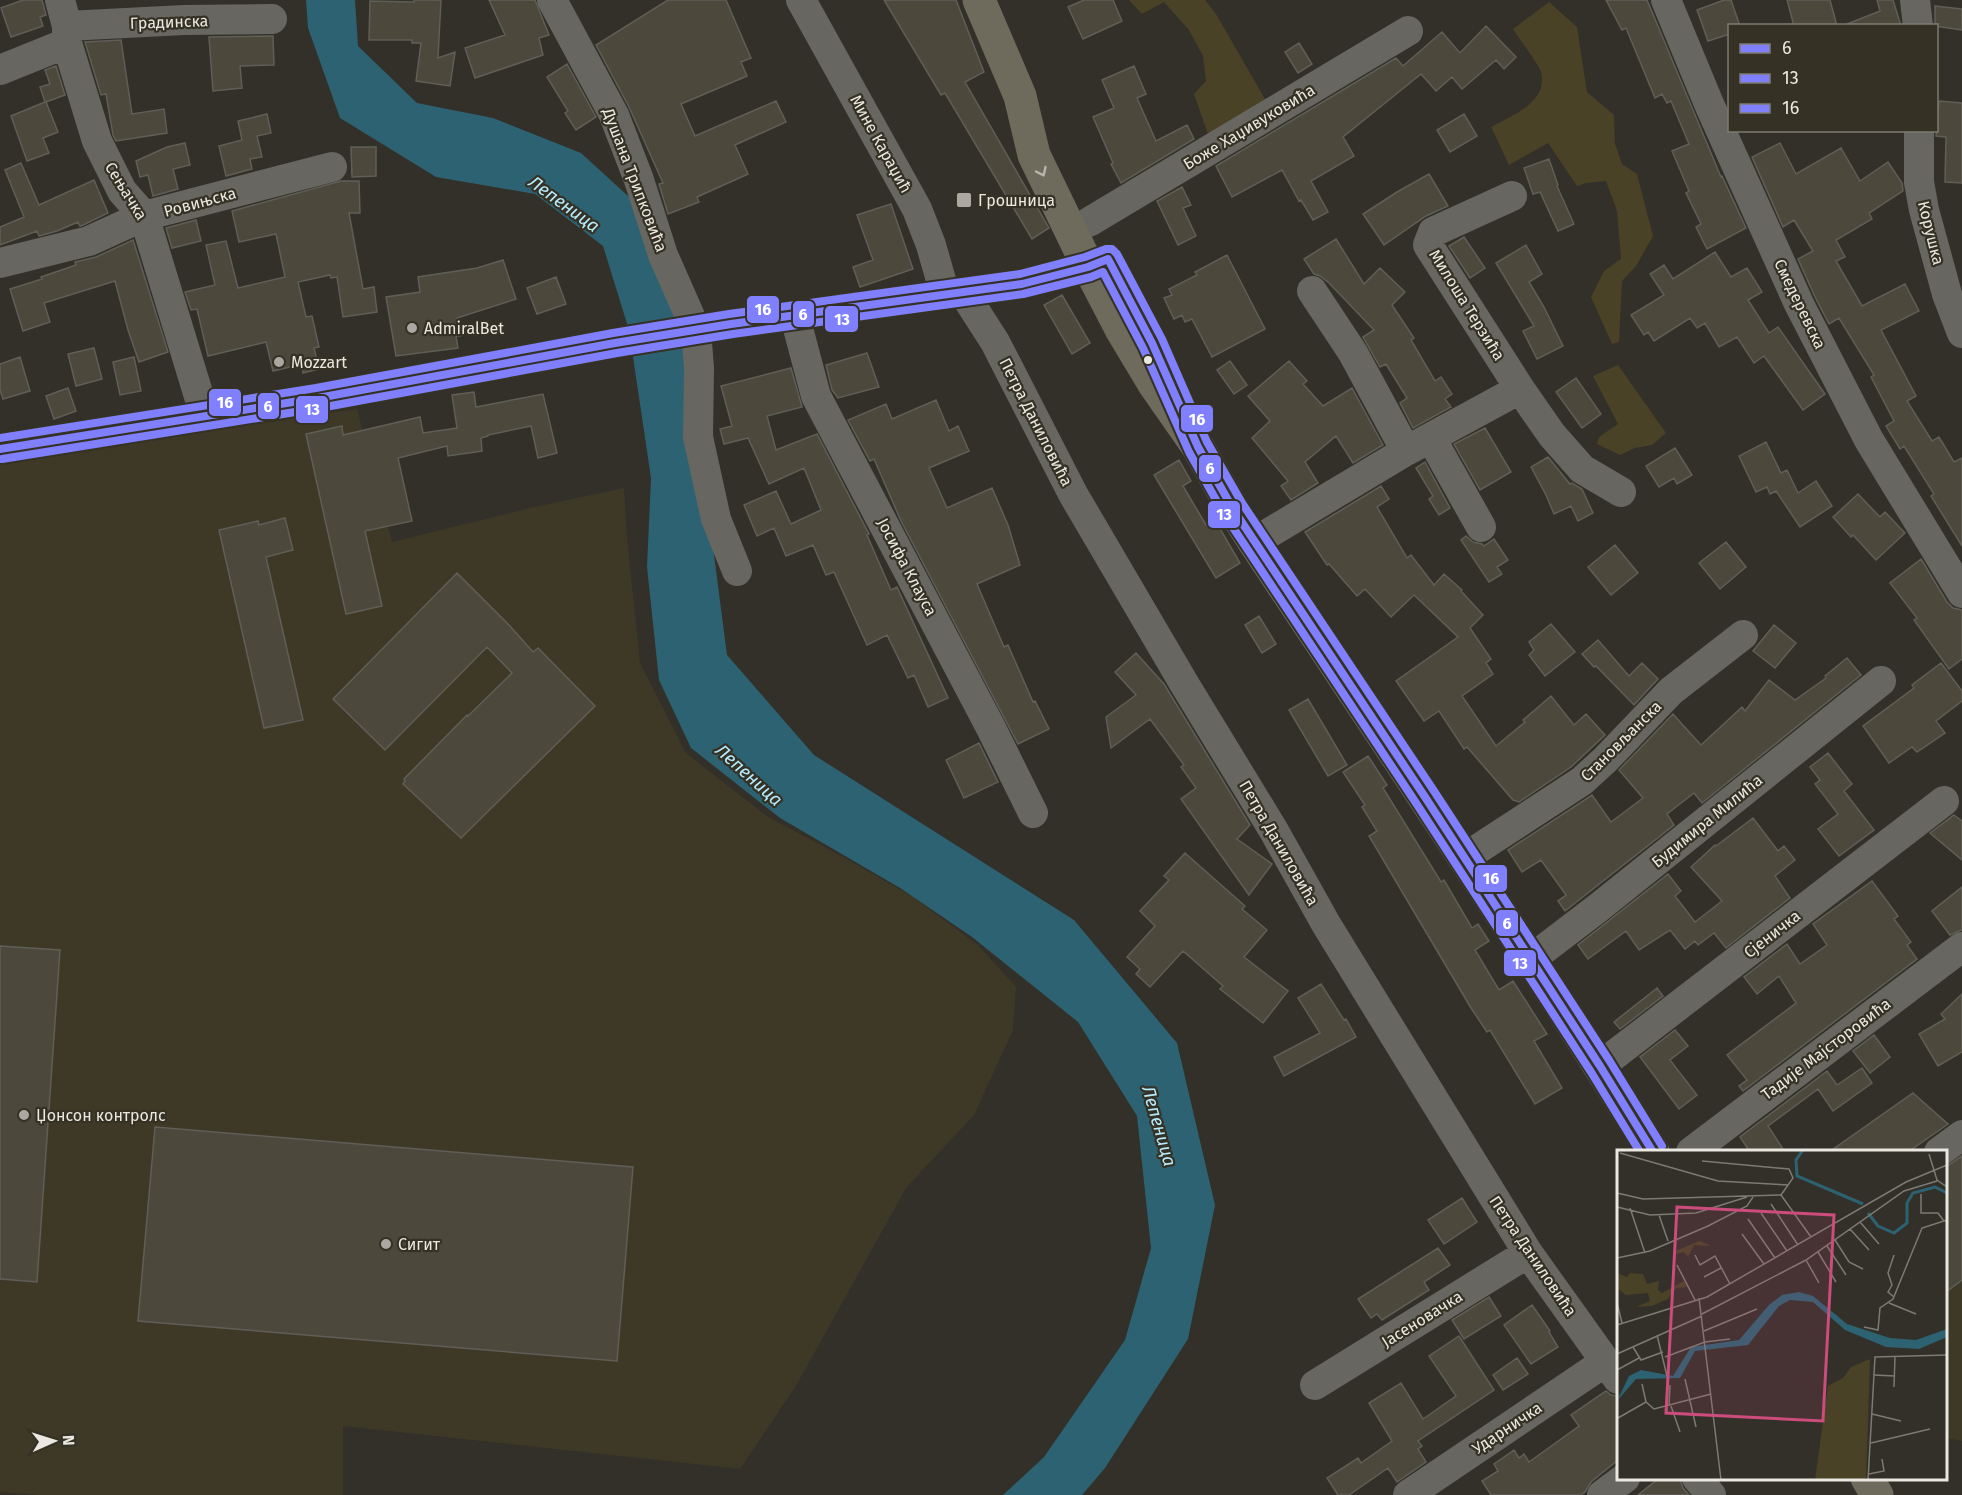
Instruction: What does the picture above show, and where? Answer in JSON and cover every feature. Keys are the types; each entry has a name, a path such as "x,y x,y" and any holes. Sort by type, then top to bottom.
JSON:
{"main road":[{"path":"979,0 1020,96 1034,155 1098,263"},
{"path":"1020,96 1049,137 1089,222 1098,263 1121,329 1154,384 1198,447 1254,542 1531,958 1652,1150"},
{"path":"1868,1480 1878,1495"}],"street":[{"name":"Душана Трипковића","path":"552,0 614,116 639,180 699,368 698,437 716,519 737,571"},
{"name":"Мине Караџић","path":"801,0 917,209 954,293"},
{"name":"Смедеревска","path":"1666,0 1719,100 1728,123"},
{"path":"1915,0 1917,24"},
{"name":"Градинска","path":"0,70 65,23 272,20"},
{"name":"Сењачка","path":"65,23 97,141 122,191 144,216 205,416"},
{"name":"Боже Хаџивуковића","path":"1089,222 1408,31"},
{"name":"Смедеревска","path":"1731,132 1798,304 1869,440 1962,593"},
{"name":"Корушка","path":"1919,132 1919,182 1924,210 1947,294 1962,333"},
{"name":"Ровињска","path":"0,263 89,241 144,216 332,167"},
{"name":"Милоша Терзића","path":"1512,196 1433,232 1428,245 1552,435 1582,469 1621,492"},
{"path":"0,448 318,398 687,331 1022,284 1098,263"},
{"path":"1312,291 1353,353 1481,526"},
{"name":"Петра Даниловића","path":"954,293 995,342 1073,494 1274,831 1326,924 1528,1253 1612,1370"},
{"name":"Јосифа Клауса","path":"795,317 816,396 980,706 1033,813"},
{"path":"1254,542 1419,444 1520,389"},
{"name":"Становљанска","path":"1464,858 1582,781 1671,691 1743,635"},
{"name":"Будимира Милића","path":"1531,958 1598,908 1881,681"},
{"name":"Сјеничка","path":"1600,1066 1944,801"},
{"name":"Тадије Мајсторовића","path":"1694,1150 1962,947"},
{"path":"1942,1150 1962,1135"},
{"name":"Јасеновачка","path":"1315,1385 1528,1253"},
{"name":"Ударничка","path":"1408,1495 1612,1370"},
{"path":"1602,1495 1624,1480"},
{"path":"1698,1480 1711,1495"}],"shaded area":[{"path":"1129,0 1205,0 1216,14 1269,106 1209,137 1194,94 1206,81 1203,56 1189,30 1164,2 1142,14"},
{"path":"1549,2 1577,27 1587,92 1614,115 1615,144 1622,164 1637,174 1653,236 1636,266 1622,281 1619,342 1612,344 1591,297 1604,271 1621,259 1617,211 1606,181 1577,186 1548,143 1509,165 1491,127 1518,113 1534,100 1539,92 1542,83 1541,72 1513,29"},
{"path":"1618,365 1666,433 1652,445 1635,448 1620,455 1597,444 1599,437 1618,424 1593,376"},
{"path":"357,409 392,542 530,508 624,488 640,663 686,753 768,817 913,897 978,945 1016,987 1013,1030 974,1115 906,1188 797,1384 740,1469 343,1426 343,1495 38,1495 0,1492 0,461"},
{"path":"1962,1146 1962,1441 1947,1438 1947,1158"}],"water":[{"name":"Лепеница","path":"306,0 355,0 358,46 417,103 493,118 581,153 639,206 683,315 727,655 814,755 1074,920 1177,1043 1215,1205 1188,1339 1105,1468 1082,1495 1003,1495 1044,1457 1125,1340 1151,1248 1137,1116 1078,1022 972,937 900,888 780,818 691,748 659,680 647,567 651,478 629,330 603,246 535,194 436,177 340,118 308,28"}],"building":[{"path":"23,0 42,0 46,15 40,17 43,26 11,37 1,8"},
{"path":"414,0 441,0 438,58 455,52 450,86 416,81 421,43 412,43 412,40 369,40 370,1 414,2"},
{"path":"489,0 535,0 549,35 539,38 543,55 475,78 465,48 505,35"},
{"path":"668,0 726,0 751,58 741,62 747,76 681,104 695,136 776,101 786,122 735,145 748,174 697,197 699,202 668,214 659,184 663,183 629,107 596,45"},
{"path":"884,0 956,0 984,72 965,82 1049,228 1032,239 945,93 941,95"},
{"path":"1084,0 1113,0 1122,21 1083,39 1068,7"},
{"path":"1606,0 1647,0 1721,177 1746,228 1707,249 1696,227 1701,224 1686,193 1689,191 1672,151 1689,144 1671,101 1667,103 1662,94 1655,98 1626,28 1622,30"},
{"path":"1724,0 1731,0 1739,24 1728,24 1728,35 1708,41 1697,10"},
{"path":"1787,0 1830,0 1836,24 1793,24"},
{"path":"1877,0 1893,0 1900,24 1847,24 1880,11"},
{"path":"1935,6 1962,9 1962,30 1935,24"},
{"path":"1486,26 1516,57 1504,69 1496,60 1462,89 1452,77 1436,91 1421,74 1343,137 1354,156 1311,181 1328,212 1313,220 1301,200 1299,201 1282,170 1232,197 1216,166 1396,58 1403,66 1442,32 1460,53"},
{"path":"273,36 274,65 240,66 242,88 213,91 209,37"},
{"path":"121,40 132,114 164,109 167,133 116,141 113,135 106,94 101,95 85,42"},
{"path":"1299,43 1312,64 1298,73 1285,52"},
{"path":"567,64 596,117 576,130 565,113 568,111 547,77"},
{"path":"56,66 65,95 46,102 58,132 43,138 49,153 27,161 11,116 45,102 40,87 50,84 45,70"},
{"path":"1134,66 1146,94 1137,98 1156,141 1187,125 1194,139 1121,183 1093,117 1114,108 1102,80"},
{"path":"1939,101 1962,103 1962,183 1945,182 1946,137 1936,136"},
{"path":"267,114 271,133 257,136 262,157 250,159 252,169 226,176 219,146 242,140 238,121"},
{"path":"1464,114 1477,136 1450,152 1437,130"},
{"path":"185,143 190,165 173,169 178,189 153,196 148,175 140,177 136,161 167,147"},
{"path":"1780,143 1796,174 1841,148 1860,181 1888,162 1902,183 1903,191 1869,213 1872,219 1836,240 1845,257 1836,261 1862,306 1905,284 1919,311 1881,330 1916,396 1907,401 1932,441 1939,437 1954,462 1962,458 1962,546 1931,496 1934,494 1904,446 1900,449 1886,426 1894,421 1871,377 1874,375 1839,318 1829,324 1815,297 1798,259 1813,251 1794,220 1783,227 1752,157"},
{"path":"351,147 376,147 376,176 352,177"},
{"path":"1549,159 1557,186 1574,224 1558,231 1540,192 1533,194 1524,168"},
{"path":"21,163 39,205 94,180 108,213 80,226 78,222 39,236 37,231 0,245 0,227 24,217 5,170"},
{"path":"1429,174 1448,206 1426,216 1384,245 1363,214"},
{"path":"341,181 359,181 360,213 349,213 363,289 374,287 377,312 343,317 337,277 331,278 330,275 298,282 306,317 312,316 319,347 314,348 319,369 303,373 302,364 273,371 266,342 208,356 197,309 191,310 185,292 215,285 206,245 226,241 238,288 285,277 276,234 239,242 232,211"},
{"path":"1182,187 1191,205 1183,208 1196,236 1178,245 1157,201"},
{"path":"891,204 913,269 860,287 853,267 873,260 857,215"},
{"path":"196,220 201,241 172,248 166,228"},
{"path":"1464,237 1485,268 1470,278 1449,246"},
{"path":"1336,239 1364,284 1380,268 1405,292 1392,305 1414,338 1411,340 1435,381 1441,377 1452,394 1445,399 1451,407 1413,428 1400,403 1407,398 1386,364 1380,367 1363,337 1374,330 1329,283 1314,274 1304,259"},
{"path":"133,240 168,352 139,362 115,281 44,303 50,322 23,331 10,289 42,279 41,277 76,265 75,262 96,257"},
{"path":"1526,245 1542,274 1529,282 1563,346 1537,359 1523,331 1534,326 1496,263"},
{"path":"1715,252 1731,277 1747,268 1762,292 1748,300 1769,333 1778,327 1825,394 1803,410 1764,356 1754,363 1737,337 1719,347 1705,323 1697,328 1690,318 1654,341 1648,332 1644,335 1631,315 1664,295 1650,274 1664,265 1673,279"},
{"path":"1227,255 1265,329 1212,357 1192,319 1185,322 1182,315 1174,319 1164,298 1172,295 1169,289 1197,275 1195,272"},
{"path":"503,260 516,299 457,318 460,336 456,336 458,348 396,356 386,297 420,292 418,277 477,268"},
{"path":"556,277 566,304 537,314 527,288"},
{"path":"1062,295 1090,343 1072,354 1044,305"},
{"path":"94,348 102,379 76,386 68,354"},
{"path":"867,353 879,387 838,398 832,390 826,365"},
{"path":"20,357 30,391 3,399 0,390 0,364"},
{"path":"134,357 141,391 120,395 113,362"},
{"path":"1230,361 1247,385 1234,394 1217,370"},
{"path":"1289,361 1307,381 1303,384 1323,406 1352,388 1383,445 1353,463 1336,436 1305,462 1318,483 1291,500 1281,486 1288,481 1252,438 1270,421 1248,396"},
{"path":"791,368 802,407 767,416 776,450 817,434 869,534 867,535 891,590 897,587 948,698 928,707 914,675 908,678 887,635 867,645 834,572 826,575 813,545 786,556 774,528 757,536 744,505 776,491 791,524 821,510 804,468 769,484 748,438 724,444 720,429 732,426 721,386"},
{"path":"1576,378 1601,414 1582,428 1556,392"},
{"path":"68,388 76,411 54,419 46,396"},
{"path":"474,392 476,407 543,394 557,453 538,458 531,426 481,438 482,451 448,456 447,446 398,458 412,521 365,531 382,606 346,614 306,434 342,426 343,435 420,417 423,433 457,428 452,395"},
{"path":"936,400 949,431 958,426 969,451 929,468 947,508 992,488 1008,525 1020,565 977,584 1004,647 1008,645 1033,702 1035,701 1049,729 1018,744 901,521 874,459 870,461 848,420 886,404 892,419"},
{"path":"1485,428 1511,472 1480,490 1454,444"},
{"path":"1766,442 1781,473 1787,470 1798,493 1816,481 1832,506 1800,527 1776,491 1770,494 1767,487 1756,492 1739,456"},
{"path":"1675,448 1692,475 1677,484 1674,478 1659,487 1646,466"},
{"path":"1548,457 1570,484 1582,489 1593,513 1578,521 1571,506 1554,514 1531,467"},
{"path":"1179,460 1191,481 1183,486 1206,525 1215,520 1240,563 1216,578 1154,475"},
{"path":"1425,462 1450,508 1439,515 1429,499 1433,496 1416,468"},
{"path":"1381,486 1389,499 1377,507 1407,558 1411,555 1434,585 1444,574 1462,590 1483,615 1470,628 1491,659 1486,663 1493,674 1462,696 1496,746 1551,696 1574,725 1586,714 1605,735 1571,767 1519,802 1513,800 1467,747 1464,749 1439,711 1424,721 1396,681 1458,637 1414,595 1391,617 1365,589 1357,596 1329,564 1327,565 1305,532"},
{"path":"1858,494 1880,517 1885,512 1905,533 1876,560 1833,517"},
{"path":"285,518 293,550 266,557 303,720 264,728 219,530 258,521 259,525"},
{"path":"1466,536 1473,542 1484,546 1494,539 1508,560 1497,567 1502,574 1489,582 1461,540"},
{"path":"1726,542 1746,567 1720,589 1699,563"},
{"path":"1615,545 1638,573 1611,595 1588,567"},
{"path":"1921,559 1947,602 1953,608 1962,610 1962,659 1949,669 1914,620 1917,618 1890,583"},
{"path":"457,573 533,652 538,648 595,706 461,838 403,784 404,779 512,673 487,647 385,750 333,699"},
{"path":"1259,616 1276,644 1262,653 1245,625"},
{"path":"1551,624 1575,652 1545,676 1529,655 1534,650 1529,642"},
{"path":"1774,625 1796,643 1775,668 1753,651"},
{"path":"1598,640 1629,676 1642,663 1658,679 1634,705 1582,654"},
{"path":"1136,653 1164,684 1250,825 1237,839 1272,864 1249,895 1181,799 1196,788 1181,767 1184,765 1150,719 1111,748 1106,717 1136,695 1115,672"},
{"path":"1847,658 1861,675 1702,803 1694,793 1667,814 1674,825 1565,911 1558,901 1566,895 1541,860 1522,872 1508,850 1592,795 1611,822 1643,798 1619,770 1673,714 1701,745 1742,707 1745,711 1769,680 1795,700 1826,678 1825,676"},
{"path":"1941,663 1962,691 1962,701 1936,721 1945,733 1917,752 1912,747 1889,763 1863,726 1914,688 1912,685"},
{"path":"1308,699 1347,765 1328,776 1289,710"},
{"path":"979,743 998,782 964,798 946,760"},
{"path":"1828,753 1852,784 1844,791 1874,830 1839,856 1818,829 1838,814 1815,784 1820,780 1810,767"},
{"path":"1368,756 1387,785 1383,788 1441,882 1444,880 1472,928 1478,924 1489,941 1475,950 1499,990 1513,981 1547,1034 1534,1041 1562,1088 1535,1104 1490,1030 1487,1032 1471,1008 1369,836 1377,831 1362,807 1365,805 1343,772"},
{"path":"1954,815 1962,821 1962,860 1930,833"},
{"path":"1753,818 1778,851 1784,846 1795,860 1775,876 1790,898 1726,948 1714,933 1698,945 1695,941 1685,949 1670,930 1639,950 1626,931 1588,959 1578,945 1668,874 1681,891 1675,896 1695,922 1722,901 1691,867 1715,845"},
{"path":"1185,853 1245,906 1242,909 1267,930 1244,957 1288,991 1263,1023 1220,989 1223,986 1183,951 1150,987 1136,974 1140,969 1127,957 1155,926 1140,911 1169,880 1164,876"},
{"path":"1872,881 1898,916 1894,919 1911,942 1907,945 1917,959 1743,1091 1739,1086 1747,1080 1727,1055 1796,1003 1779,976 1757,994 1744,977 1787,944 1800,964 1827,945 1813,924"},
{"path":"1962,887 1962,930 1950,935 1932,911"},
{"name":"Џонсон контролс","path":"0,946 60,950 37,1282 0,1279"},
{"path":"1321,984 1356,1037 1284,1076 1274,1057 1320,1033 1298,998"},
{"path":"1657,988 1663,996 1620,1029 1614,1022"},
{"path":"1962,994 1962,1052 1938,1066 1919,1034 1945,1019 1941,1014"},
{"path":"1675,1030 1688,1046 1670,1060 1697,1095 1679,1109 1640,1057"},
{"path":"1874,1035 1890,1057 1870,1073 1853,1051"},
{"path":"1862,1068 1872,1083 1833,1111 1818,1089 1768,1126 1784,1150 1749,1150 1740,1137 1827,1071 1837,1085"},
{"path":"1913,1093 1948,1124 1911,1150 1832,1150"},
{"name":"Сигит","path":"155,1127 633,1167 617,1361 138,1321"},
{"path":"1962,1156 1962,1280 1947,1291 1947,1166"},
{"path":"1462,1198 1477,1222 1444,1244 1428,1220"},
{"path":"1438,1248 1450,1265 1424,1282 1429,1290 1382,1320 1377,1314 1371,1318 1358,1299"},
{"path":"1489,1297 1501,1316 1464,1339 1452,1320"},
{"path":"1532,1305 1558,1347 1531,1364 1504,1325"},
{"path":"1459,1336 1494,1390 1418,1441 1422,1446 1418,1449 1426,1462 1397,1482 1388,1468 1349,1495 1338,1495 1327,1478 1358,1458 1361,1463 1392,1441 1369,1403 1401,1383 1423,1419 1456,1396 1429,1356"},
{"path":"1517,1358 1528,1374 1503,1390 1493,1375"},
{"path":"1606,1391 1617,1396 1617,1461 1591,1482 1581,1495 1491,1495 1482,1481 1498,1471 1494,1464 1514,1450 1519,1458 1524,1454 1529,1462 1579,1426 1571,1415"},
{"path":"1657,1480 1680,1480 1689,1495 1638,1495"}],"transit line":[{"name":"16","path":"0,438 316,388 729,314 1020,274 1112,249 1117,254 1162,339 1207,442 1242,503 1434,791 1609,1060 1662,1146"},
{"name":"6","path":"0,449 318,398 731,324 1022,284 1088,267 1108,259 1152,343 1198,447 1233,509 1425,797 1600,1066 1652,1150"},
{"name":"13","path":"2,459 320,408 733,334 1023,294 1103,272 1143,348 1189,452 1224,514 1416,803 1591,1072 1639,1150"}],"place":[{"name":"Грошница","path":"964,200"},
{"name":"AdmiralBet","path":"412,328"},
{"name":"Mozzart","path":"279,362"},
{"name":"Џонсон контролс","path":"24,1115"},
{"name":"Сигит","path":"386,1244"}]}
